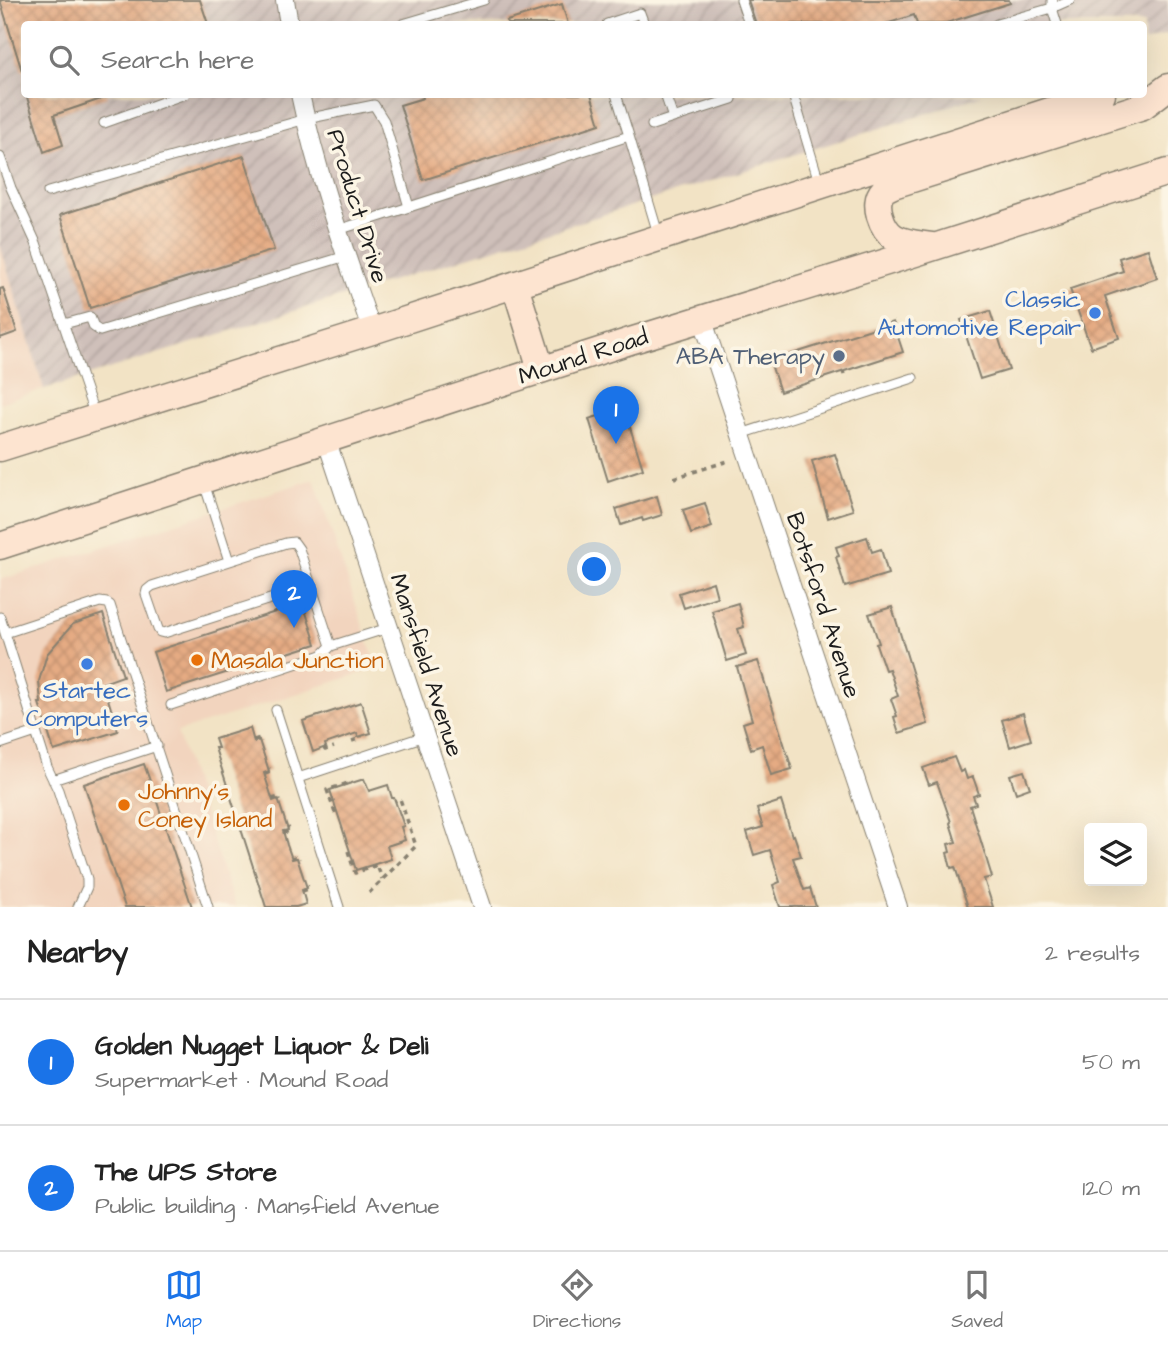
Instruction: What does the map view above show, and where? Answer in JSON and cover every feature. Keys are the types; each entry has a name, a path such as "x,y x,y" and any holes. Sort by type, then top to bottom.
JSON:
{"main road":[{"path":"1147,80 1168,73"},
{"path":"936,247 902,241 891,236 880,213 878,201 883,191 893,185 1143,106 1168,87"},
{"path":"0,448 515,285 1084,98"},
{"name":"Mound Road","path":"0,546 541,369 1168,172"},
{"path":"515,285 541,369"}],"street":[{"path":"285,0 288,21"},
{"name":"Product Drive","path":"301,98 313,150 372,331"},
{"name":"Botsford Avenue","path":"702,318 898,907"},
{"name":"Mansfield Avenue","path":"326,439 482,907"}],"lane":[{"path":"413,21 484,0"},
{"path":"741,0 748,21"},
{"path":"1005,21 1070,0"},
{"path":"1052,4 1056,21"},
{"path":"616,21 640,13 643,21"},
{"path":"104,123 174,98"},
{"path":"617,98 659,238"},
{"path":"667,98 673,118"},
{"path":"794,98 821,186"},
{"path":"652,125 732,100"},
{"path":"48,192 306,119 374,105 384,121 409,207"},
{"path":"338,230 628,136"},
{"path":"0,157 36,243 95,418"},
{"path":"64,324 90,317 94,327 100,331 346,256"},
{"path":"741,434 913,379"},
{"path":"203,480 229,561"},
{"path":"311,586 168,632 160,632 158,629 147,598 149,587 295,542 299,549 331,646"},
{"path":"5,633 100,602 107,603 112,609 208,907"},
{"path":"0,617 88,883 78,907"},
{"path":"171,705 322,655 331,646 388,628"},
{"path":"276,710 339,907"},
{"path":"0,744 36,732"},
{"path":"298,778 425,736"},
{"path":"53,780 156,746"}],"path":[{"path":"674,478 728,461"},
{"path":"352,741 361,736"},
{"path":"254,740 260,738 261,742"},
{"path":"324,748 334,747"},
{"path":"265,774 271,772 269,768"},
{"path":"335,813 327,790 348,785"},
{"path":"272,799 279,797 280,801"},
{"path":"369,893 416,846 405,822 400,799 395,801"},
{"path":"283,833 290,831 288,827"},
{"path":"348,851 355,873 377,864 382,879"},
{"path":"291,858 298,856 299,859"},
{"path":"302,891 309,890 307,885"}],"shaded area":[{"path":"0,0 1168,0 1168,34 1147,41 1147,21 21,21 21,98 974,98 44,389 0,245"},
{"path":"0,245 44,389 0,403"},
{"path":"314,479 377,668 177,732 235,907 0,907 0,580"}],"building":[{"path":"0,0 200,0 207,21 21,21 21,68"},
{"path":"748,0 1009,0 1010,3 953,21 916,21 914,15 895,21 755,21"},
{"path":"562,4 567,21 507,21"},
{"path":"27,98 104,98 54,115 63,145 44,152"},
{"path":"423,98 592,98 600,124 423,180 400,105"},
{"path":"244,156 274,250 90,308 60,215"},
{"path":"1148,249 1157,278 1105,296 1119,338 1091,348 1070,289 1123,271 1119,258"},
{"path":"3,288 17,332 0,338 0,289"},
{"path":"990,311 1009,370 980,379 961,320"},
{"path":"893,322 903,352 780,392 770,361"},
{"path":"624,408 643,469 608,481 589,419"},
{"path":"835,454 853,510 828,518 812,461"},
{"path":"657,496 662,515 621,525 616,509"},
{"path":"705,503 712,527 691,534 683,510"},
{"path":"867,537 872,552 881,549 888,574 845,587 836,557 839,556 836,547"},
{"path":"713,582 717,597 684,608 679,593"},
{"path":"303,603 316,644 166,692 153,652"},
{"path":"738,603 744,627 738,629 746,655 727,661 712,611"},
{"path":"892,607 928,724 899,733 891,699 898,696 889,669 885,670 869,614"},
{"path":"103,614 123,676 103,683 118,731 54,751 39,703 39,681 47,654 73,624"},
{"path":"758,661 792,769 771,775 762,745 751,749 743,723 752,720 737,667"},
{"path":"361,702 371,733 358,737 357,733 325,744 326,747 313,752 303,721"},
{"path":"1023,713 1031,740 1010,747 1002,720"},
{"path":"250,728 254,742 259,740 269,771 264,773 273,801 278,799 288,830 283,831 287,845 292,859 297,858 307,888 302,890 306,904 296,907 266,907 215,748 218,748 215,739"},
{"path":"954,757 960,772 964,770 967,779 973,777 979,794 973,796 976,804 970,806 992,877 984,879 993,907 968,907 955,867 951,868 947,853 950,852 948,844 956,842 951,822 937,782 929,785 923,768"},
{"path":"144,764 192,907 125,907 84,784"},
{"path":"1024,771 1030,788 1016,793 1010,775"},
{"path":"364,779 369,791 388,785 404,826 401,827 405,840 387,846 391,859 356,870 330,790"},
{"path":"781,801 801,856 793,858 804,890 810,888 816,907 780,907 773,885 780,882 770,850 754,855 747,832 763,827 757,809"}],"place":[{"name":"Classic Automotive Repair","path":"1095,313"},
{"name":"ABA Therapy","path":"839,356"},
{"name":"Golden Nugget Liquor & Deli","path":"616,444"},
{"name":"The UPS Store","path":"294,628"},
{"name":"Masala Junction","path":"197,660"},
{"name":"Startec Computers","path":"87,664"},
{"name":"Johnny's Coney Island","path":"124,805"}]}
